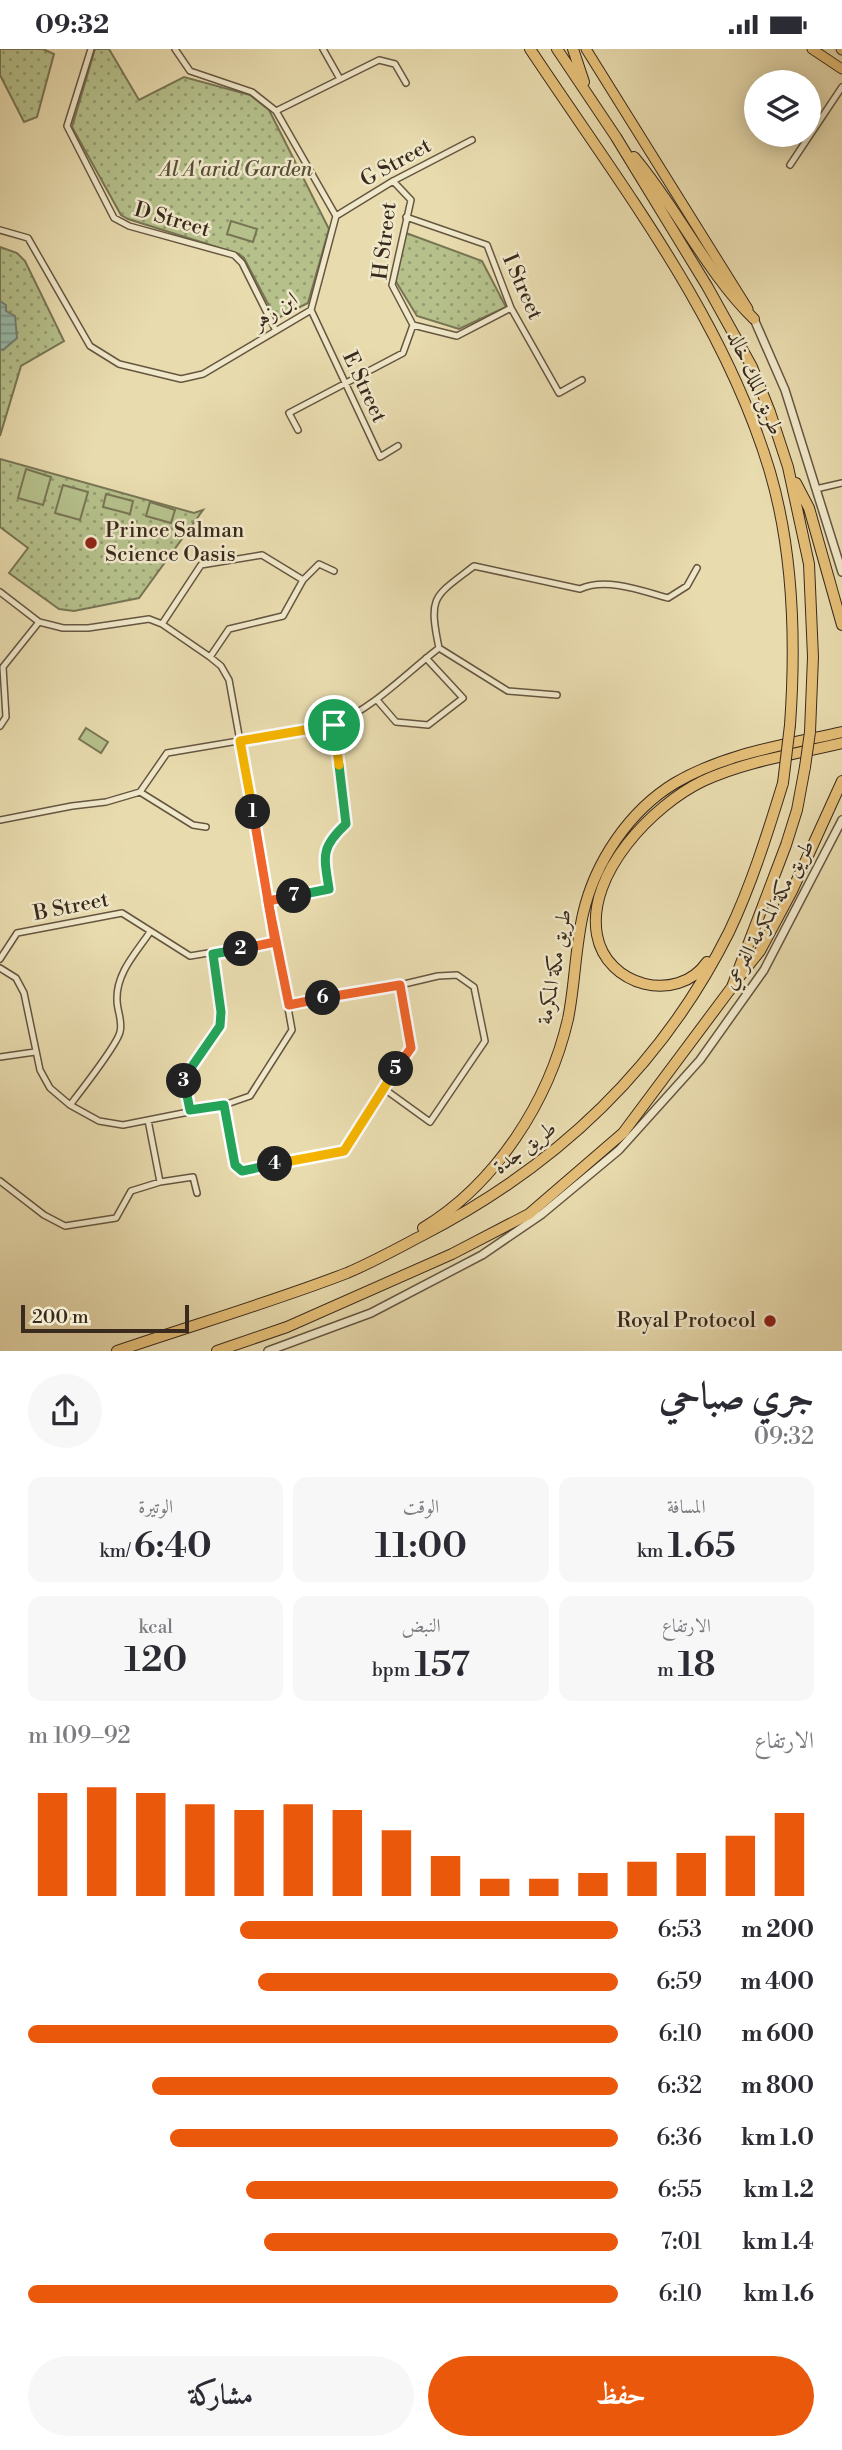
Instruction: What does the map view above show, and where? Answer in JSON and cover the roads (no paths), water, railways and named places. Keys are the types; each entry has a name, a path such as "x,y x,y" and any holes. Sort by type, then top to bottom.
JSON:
{"highway":[{"name":"طريق الملك خالد","path":"530,49 680,274 715,334 747,406 770,473 786,551 793,643 790,725 783,783"},
{"name":"طريق الملك خالد","path":"557,49 616,137 707,286 752,367 788,467 809,564 813,657 810,731 805,767 786,845 732,987"},
{"path":"573,49 590,99"},
{"path":"616,137 650,177 731,297 754,319"},
{"path":"788,467 809,508 842,625"},
{"name":"طريق مكة المكرمة","path":"349,1272 437,1219 463,1197 494,1165 544,1091 567,1020 590,887 625,827 665,790 703,768 730,758 842,732"},
{"name":"طريق مكة المكرمة","path":"730,930 702,969 690,979 675,985 655,987 638,983 611,965 597,936 598,901 616,861 629,842 663,806 682,793 732,770 842,743"},
{"path":"217,1351 287,1327 452,1254 529,1214 623,1133 760,951 792,891 842,781"},
{"name":"طريق جدة","path":"117,1351 349,1272 452,1220 537,1165 574,1135 644,1061 702,981 730,930 783,783"}],"main road":[{"path":"586,49 754,319"},
{"path":"812,49 842,69"}],"street":[{"name":"D Street","path":"91,49 67,127 114,218 129,226 234,255 242,263 276,331"},
{"path":"175,49 190,71 252,92 276,111 336,216"},
{"path":"323,49 340,79"},
{"path":"276,111 379,60 396,64 406,83"},
{"path":"790,165 842,87"},
{"name":"G Street","path":"336,216 393,181 472,140"},
{"name":"H Street","path":"393,181 411,200 391,285 413,325"},
{"name":"ابن زهر","path":"0,230 28,238 90,346 119,364 181,379 203,374 312,310 336,216"},
{"name":"I Street","path":"406,217 487,245 511,308 559,393 582,380"},
{"path":"298,430 289,413 403,353 413,325 457,336 511,308"},
{"name":"E Street","path":"312,310 380,457 398,446"},
{"path":"754,319 785,390 842,572"},
{"path":"816,489 842,483"},
{"path":"162,624 201,565 262,555 303,580"},
{"path":"210,657 229,629 282,616 303,580 319,564 334,571"},
{"path":"557,695 508,691 439,648 433,615 439,593 474,566 580,589 590,585 607,585 668,598 687,586 697,568"},
{"path":"0,592 39,622 63,628 88,628 149,619 162,624 221,666 229,680 292,1030 250,1095 224,1105 123,1125 99,1121 70,1105 50,1087 40,1070 35,1052 24,993 16,978 0,968"},
{"path":"0,726 6,717 3,667 39,622"},
{"path":"0,820 106,802 140,792 167,753 334,725 357,715 439,648"},
{"path":"377,700 396,722 428,725 463,698 426,658"},
{"path":"268,901 329,889 324,857 330,839 346,824 334,725"},
{"path":"140,792 193,825 206,827"},
{"name":"طريق مكة المكرمة الفرعي","path":"268,1351 371,1313 482,1255 542,1214 619,1150 700,1060 764,969 842,820"},
{"name":"B Street","path":"0,959 17,933 122,913 190,956 275,942"},
{"path":"70,1105 120,1034 118,985 123,970 150,932"},
{"path":"190,1110 184,1078 220,1026 221,1012 213,954"},
{"path":"289,1005 438,976 457,975 474,987 485,1041 430,1122 383,1088"},
{"path":"224,1105 235,1165 242,1171 344,1151 411,1048 400,985"},
{"path":"0,1057 35,1052"},
{"path":"148,1119 160,1182"},
{"path":"0,1181 44,1215 65,1226 116,1218 131,1191 160,1182 193,1177 197,1193"}],"place":[{"name":"Prince Salman Science Oasis","path":"91,543"},
{"name":"Royal Protocol","path":"770,1321"}],"park label":[{"name":"Al A'arid Garden","path":"236,170"}]}
